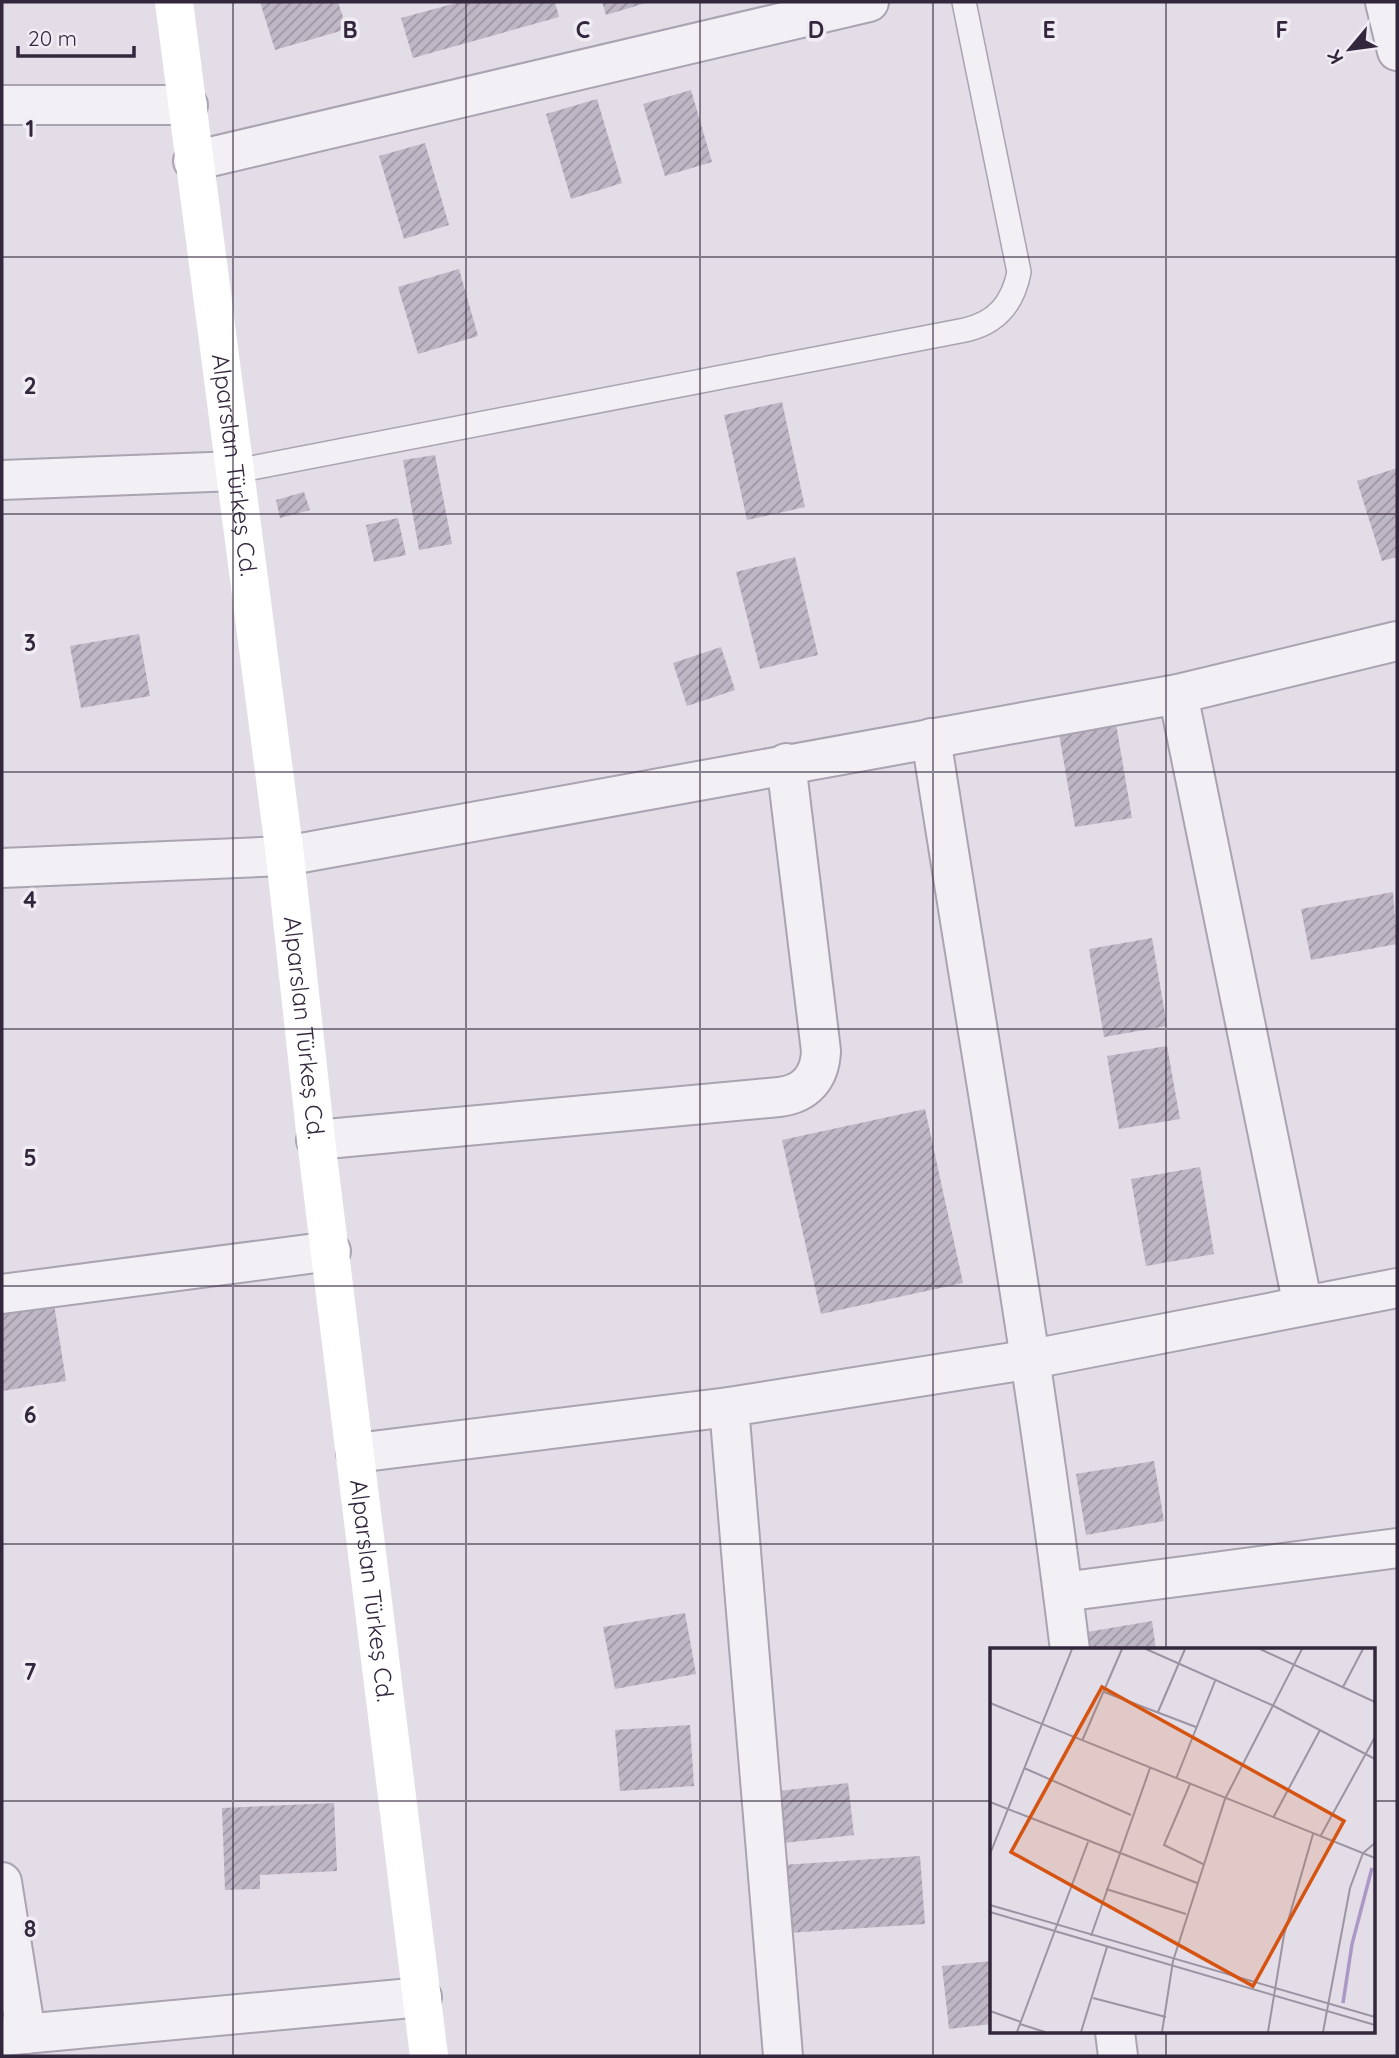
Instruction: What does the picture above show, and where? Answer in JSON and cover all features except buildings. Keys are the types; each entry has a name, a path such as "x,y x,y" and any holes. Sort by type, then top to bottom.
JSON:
{"street":[{"name":"Alparslan Türkeş Cd.","path":"174,2 285,856 316,1140 429,2056"},
{"path":"194,161 869,2"},
{"path":"1385,2 1397,51"},
{"path":"2,105 188,105"},
{"path":"2,480 236,471"},
{"path":"2,868 285,856 1178,694 1397,641"},
{"path":"1178,694 1303,1306"},
{"path":"931,738 985,1088 1032,1359 1070,1648"},
{"path":"316,1140 766,1098 792,1095 803,1090 818,1072 821,1051 786,763"},
{"path":"2,1294 331,1251"},
{"path":"356,1453 729,1407 1032,1359 1397,1288"},
{"path":"729,1407 783,2056"},
{"path":"1063,1592 1397,1548"},
{"path":"2,1882 14,2035 422,1997"},
{"path":"1115,2034 1118,2056"}],"lane":[{"path":"236,471 965,330 991,320 1011,300 1019,272 964,2"}]}
